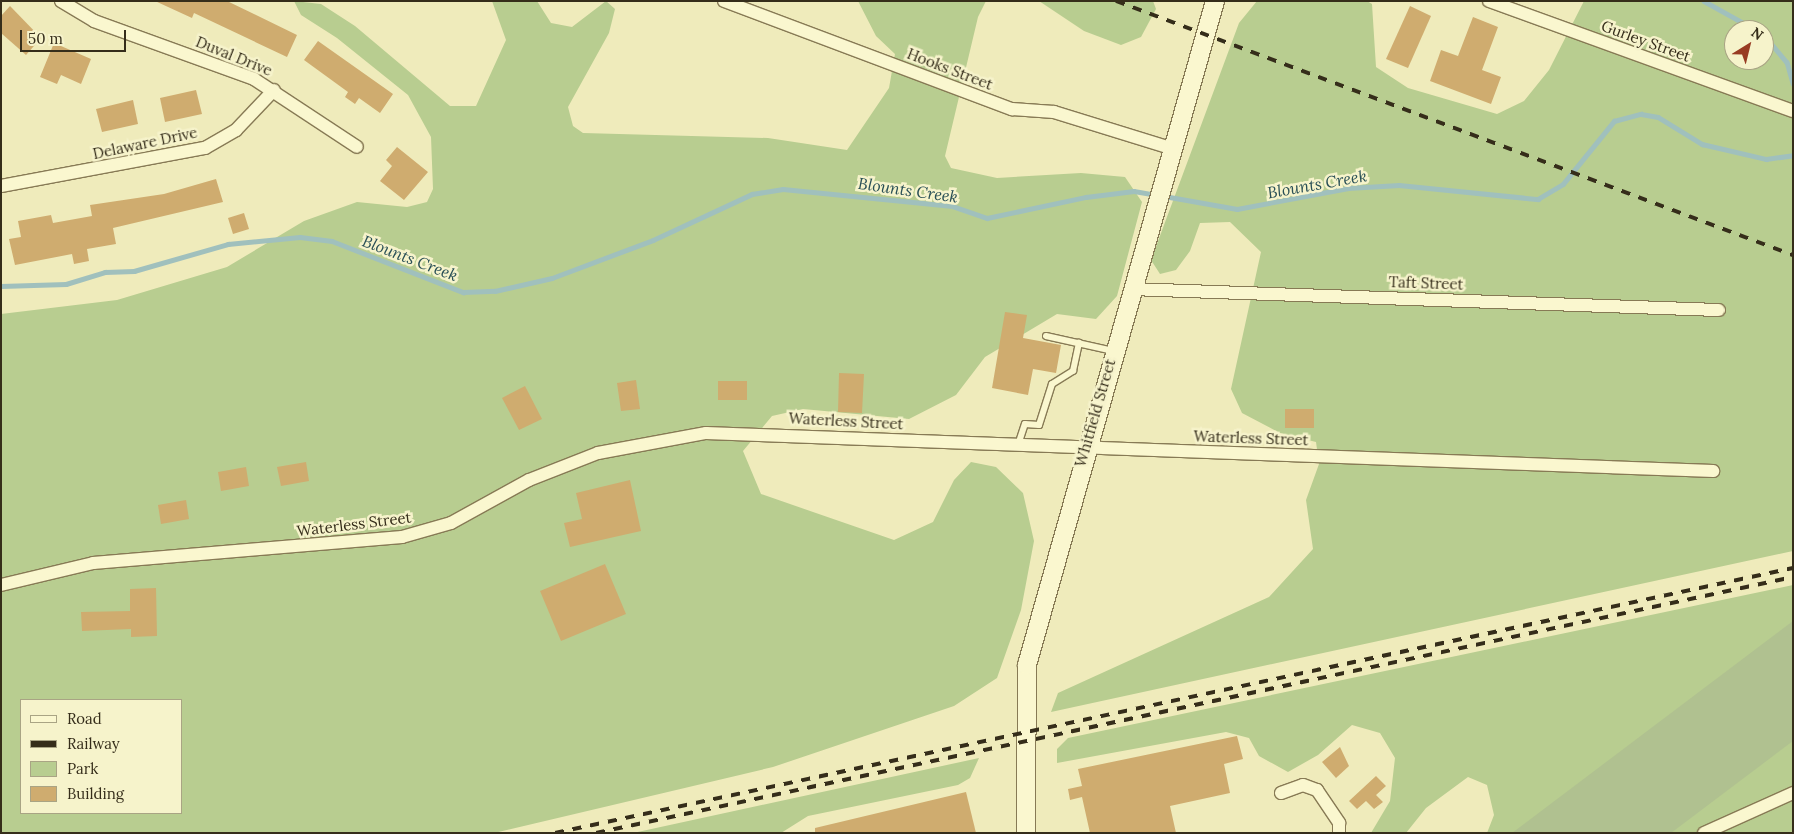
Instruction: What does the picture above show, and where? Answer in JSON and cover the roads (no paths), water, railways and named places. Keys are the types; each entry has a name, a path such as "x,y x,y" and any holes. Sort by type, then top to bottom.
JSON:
{"main road":[{"name":"Whitfield Street","path":"1026,833 1027,665 1085,448 1170,148 1215,1"}],"street":[{"name":"Duval Drive","path":"61,1 94,21 274,90 357,147"},
{"name":"Hooks Street","path":"724,1 1012,109 1054,112 1170,148"},
{"name":"Gurley Street","path":"1488,1 1793,111"},
{"name":"Delaware Drive","path":"1,186 205,148 236,130 274,90"},
{"name":"Taft Street","path":"1131,289 1719,310"},
{"name":"Waterless Street","path":"1,585 93,563 402,537 451,523 561,466 670,437 744,432 1085,448 1713,471"},
{"path":"1281,793 1303,786 1318,790 1339,823 1339,833"},
{"path":"1704,833 1793,793"}],"lane":[{"path":"1046,336 1113,351"},
{"path":"1018,445 1025,424 1039,425 1052,384 1073,371 1079,343"}],"waterway":[{"path":"1704,1 1738,20"},
{"path":"1774,47 1787,62 1793,83"},
{"name":"Blounts Creek","path":"1164,196 1237,209 1348,188 1399,185 1538,199 1563,184 1614,121 1641,114 1658,117 1702,144 1766,159 1793,155"},
{"name":"Blounts Creek","path":"1,286 66,284 105,272 134,271 228,244 300,237 332,241 463,292 495,291 552,278 653,240 752,194 783,189 952,206 987,218 1086,197 1134,191 1156,195"}],"railway":[{"path":"1116,1 1793,255"},
{"path":"555,833 1793,568"},
{"path":"596,833 1793,577"}]}
